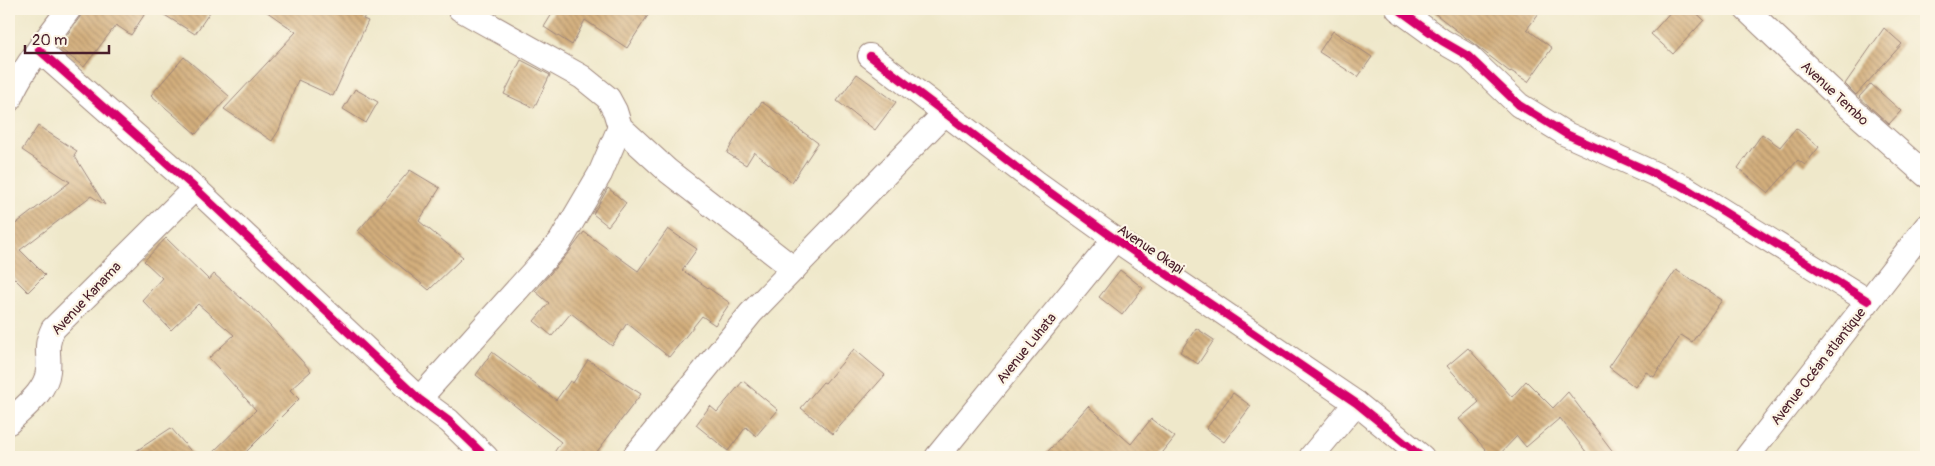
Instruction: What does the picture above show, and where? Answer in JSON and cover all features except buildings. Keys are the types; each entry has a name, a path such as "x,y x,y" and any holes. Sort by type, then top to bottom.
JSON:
{"street":[{"path":"9,100 12,91 39,50 69,9"},
{"path":"460,9 582,77 608,98 620,127 668,171 794,269"},
{"path":"1398,9 1442,41 1468,56 1518,104 1566,134 1684,187 1868,301"},
{"name":"Avenue Tembo","path":"1746,9 1847,105 1926,175"},
{"path":"39,50 195,188 419,398 448,421 486,457"},
{"name":"Avenue Okapi","path":"870,56 1037,183 1115,239 1356,403 1422,457"},
{"path":"634,457 751,312 945,113"},
{"path":"419,398 560,242 600,174 620,127"},
{"name":"Avenue Kanama","path":"9,422 45,385 48,372 48,340 53,330 195,188"},
{"name":"Avenue Océan atlantique","path":"1748,457 1926,227"},
{"name":"Avenue Luhata","path":"937,457 1115,239"},
{"path":"1311,457 1356,403"}],"cycle path":[{"path":"1398,9 1442,41 1468,56 1519,105 1566,134 1684,187 1868,301"},
{"path":"39,50 195,188 419,399 449,421 486,457"},
{"path":"870,56 1037,183 1115,239 1356,403 1422,457"}]}
